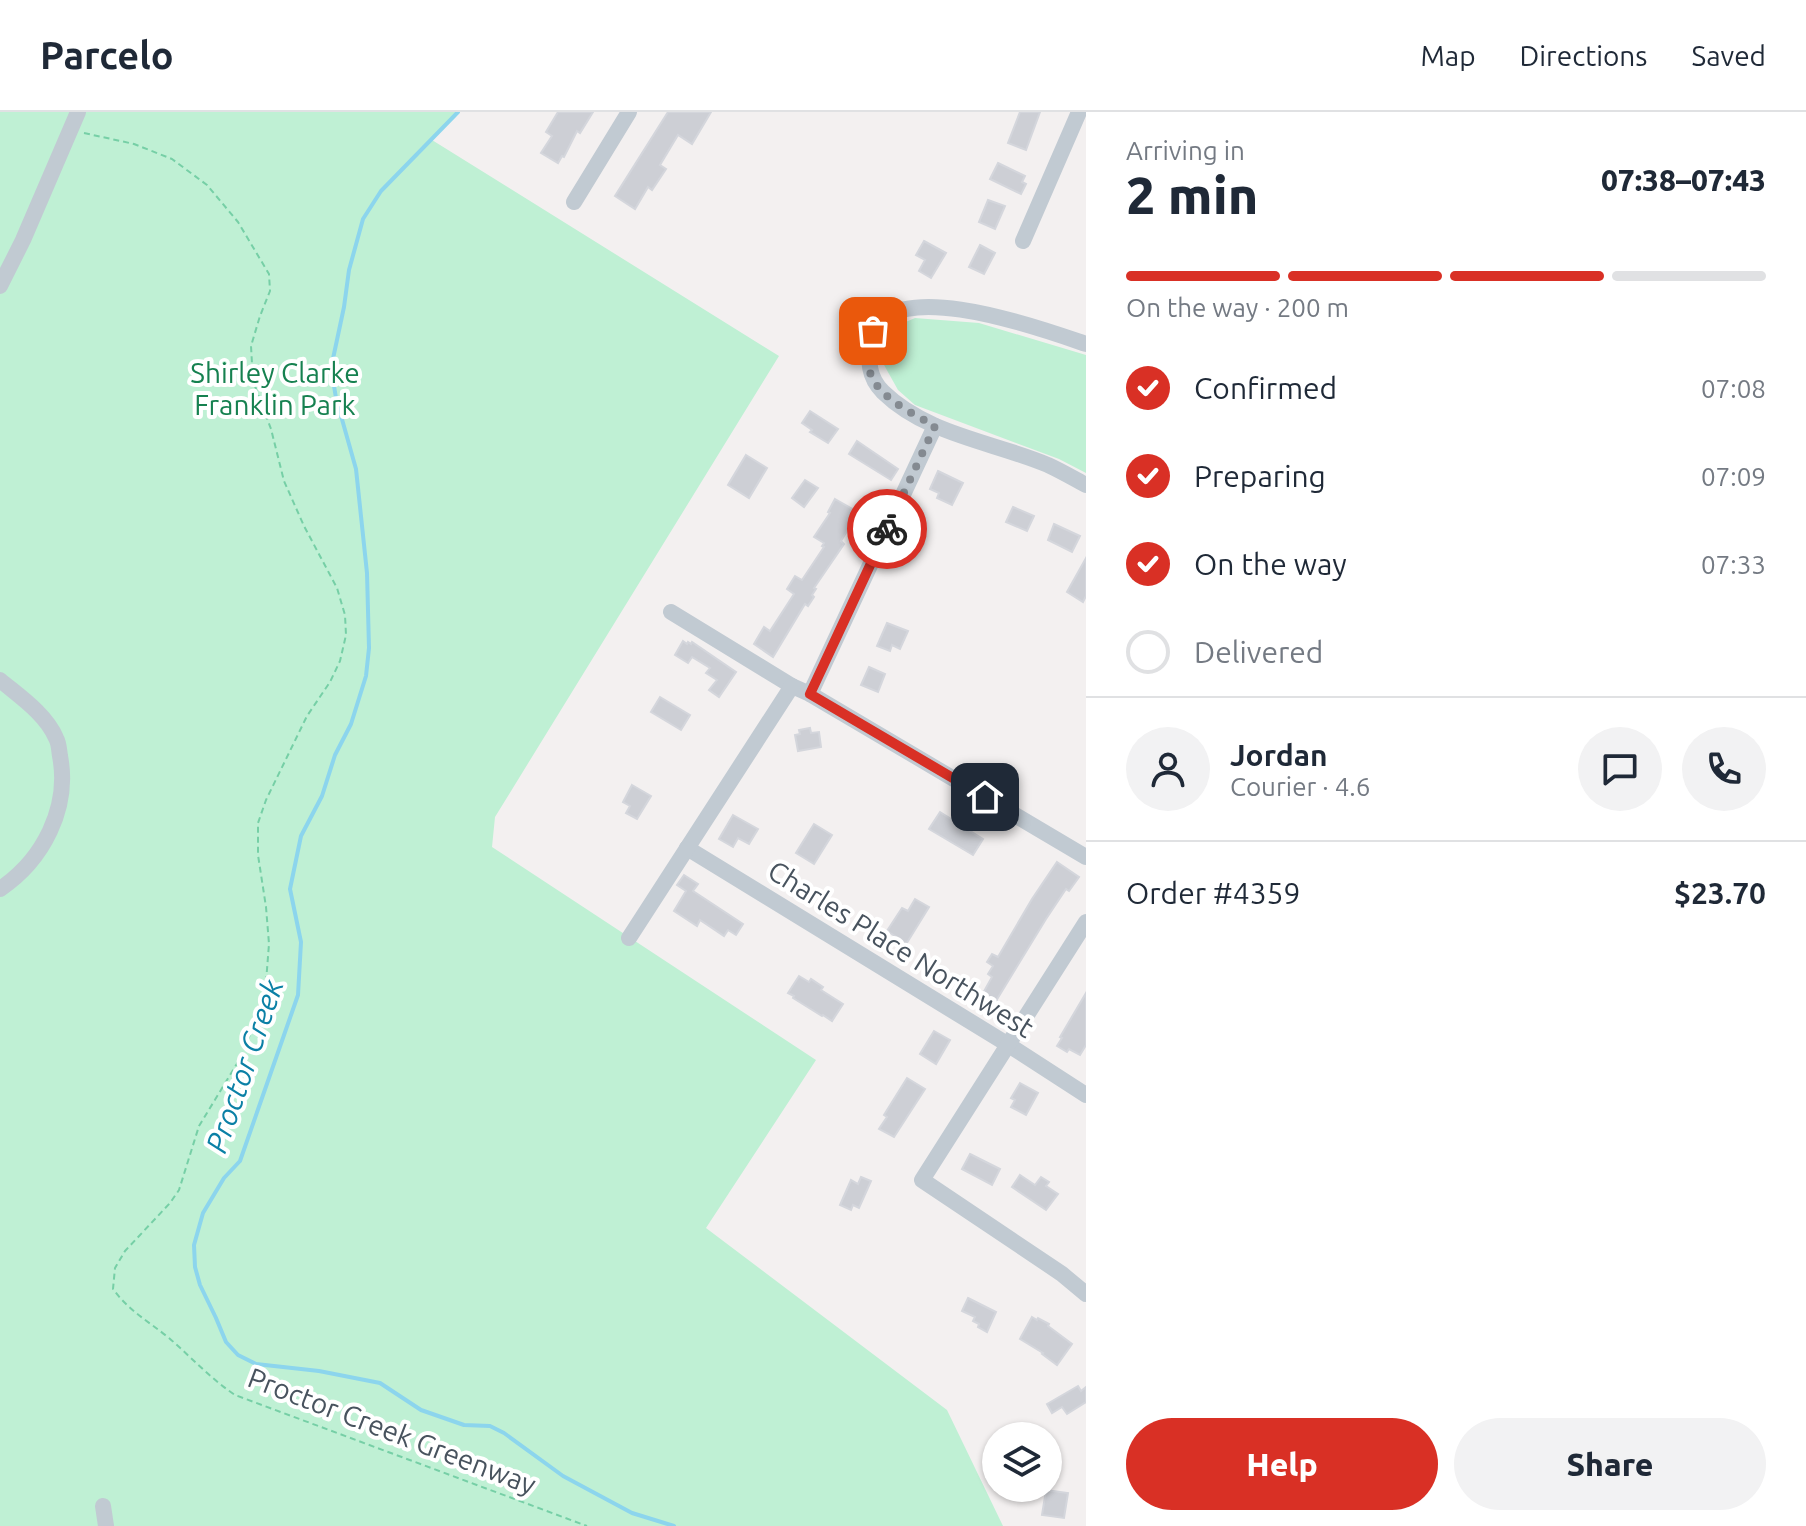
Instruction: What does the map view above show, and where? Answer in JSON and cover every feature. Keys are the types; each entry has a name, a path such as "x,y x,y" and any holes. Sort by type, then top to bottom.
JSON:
{"street":[{"path":"0,286 78,112"},
{"path":"574,202 629,112"},
{"path":"1023,241 1079,112"},
{"path":"1086,344 990,314 950,308 915,308 887,316 879,322 873,331 868,360 875,383 905,409 935,426 1048,465 1086,485"},
{"path":"810,694 935,426"},
{"path":"671,612 1086,857"},
{"path":"0,680 41,716 57,738 62,788 50,832 33,860 0,889"},
{"path":"629,938 792,686"},
{"name":"Charles Place Northwest","path":"687,848 1086,1095"},
{"path":"1086,922 922,1180 1062,1274 1086,1294"},
{"path":"103,1506 106,1526"}],"path":[{"name":"Proctor Creek Greenway","path":"71,129 134,144 172,159 207,185 238,222 269,274 270,291 251,346 253,381 271,429 284,481 337,588 345,615 346,635 340,661 307,716 258,823 258,855 269,944 266,982 253,1027 241,1057 199,1126 179,1190 125,1251 115,1268 113,1289 124,1304 235,1395 587,1526"}],"green space":[{"name":"Shirley Clarke Franklin Park","path":"0,112 459,112 432,140 779,356 495,817 492,847 816,1060 706,1228 947,1410 982,1482 982,1502 991,1502 1003,1526 0,1526"},
{"path":"915,318 979,323 1086,355 1086,473 1059,459 915,405 898,390 879,356 887,330"}],"building":[{"path":"558,112 593,112 580,133 577,131 558,163 541,153 552,136 546,132"},
{"path":"668,112 711,112 692,144 678,135 660,165 666,169 652,190 648,187 635,209 615,196"},
{"path":"1020,112 1040,112 1026,150 1008,143"},
{"path":"998,163 1025,176 1022,182 1026,184 1021,194 990,179"},
{"path":"988,200 1005,206 995,229 979,222"},
{"path":"924,241 946,253 931,278 919,271 925,260 916,255"},
{"path":"980,245 995,253 984,274 969,267"},
{"path":"810,411 838,429 828,443 802,423"},
{"path":"857,441 898,469 891,480 849,454"},
{"path":"746,455 767,468 749,498 728,485"},
{"path":"938,471 963,483 952,505 937,498 939,493 930,489"},
{"path":"805,480 818,488 804,507 792,498"},
{"path":"835,499 856,511 852,516 855,518 841,541 844,544 814,588 814,597 808,606 805,604 773,657 754,644 764,627 770,631 794,594 787,589 795,576 802,580 824,547 824,543 814,537"},
{"path":"1013,507 1034,516 1027,531 1006,522"},
{"path":"1054,524 1080,536 1072,552 1048,540"},
{"path":"1086,558 1086,596 1083,602 1067,592"},
{"path":"887,623 908,631 900,649 892,645 890,651 877,646"},
{"path":"683,641 687,644 692,642 736,672 719,697 709,690 717,680 706,673 710,668 692,657 688,663 675,655"},
{"path":"869,667 885,674 878,692 861,685"},
{"path":"660,697 690,715 681,730 651,712"},
{"path":"810,728 811,733 819,732 821,747 798,751 795,735 800,734 799,730"},
{"path":"632,785 651,796 637,819 626,813 630,806 623,802"},
{"path":"940,812 983,839 973,855 929,829"},
{"path":"733,815 758,829 749,844 738,838 733,847 719,839"},
{"path":"814,824 832,835 814,864 796,853"},
{"path":"1057,862 1079,877 1069,891 1066,889 1046,919 996,1001 1001,1003 994,1016 972,1004 978,993 982,995 992,977 988,974 993,966 987,962 992,954 998,957"},
{"path":"684,875 698,884 693,891 743,924 736,935 728,930 724,936 700,920 697,926 674,911 686,891 677,885"},
{"path":"915,899 929,907 905,946 887,931 902,908 908,911"},
{"path":"799,976 809,982 811,979 823,987 821,990 843,1004 832,1021 788,993"},
{"path":"1086,993 1086,1045 1080,1055 1057,1046"},
{"path":"934,1031 950,1040 936,1064 920,1054"},
{"path":"907,1078 925,1089 894,1137 879,1129"},
{"path":"1020,1083 1038,1093 1026,1115 1011,1107 1015,1100 1011,1098"},
{"path":"970,1154 1000,1169 992,1185 962,1169"},
{"path":"1020,1175 1035,1185 1041,1177 1049,1182 1046,1186 1058,1194 1046,1210 1012,1187"},
{"path":"861,1177 871,1181 859,1208 853,1205 851,1210 840,1205 851,1180 858,1184"},
{"path":"968,1298 996,1312 987,1332 973,1321 975,1317 962,1311"},
{"path":"1032,1317 1049,1324 1072,1344 1057,1365 1020,1339"},
{"path":"1078,1386 1081,1391 1086,1387 1086,1402 1067,1414 1062,1407 1052,1413 1047,1404"},
{"path":"1062,1492 1068,1493 1064,1518 1042,1515 1044,1502 1062,1502"}],"waterway":[{"name":"Proctor Creek","path":"458,112 381,191 363,219 349,270 331,368 356,469 367,573 369,648 366,676 351,724 335,755 322,796 301,836 290,889 301,942 298,995 240,1161 224,1178 203,1213 194,1245 195,1267 226,1342 238,1355 256,1364 319,1371 380,1383 421,1410 464,1425 490,1426 563,1476 632,1513 674,1526"}],"way so far":[{"path":"873,331 868,362 875,383 905,409 935,426 887,529"}],"route":[{"path":"887,529 810,694 985,797"}]}
